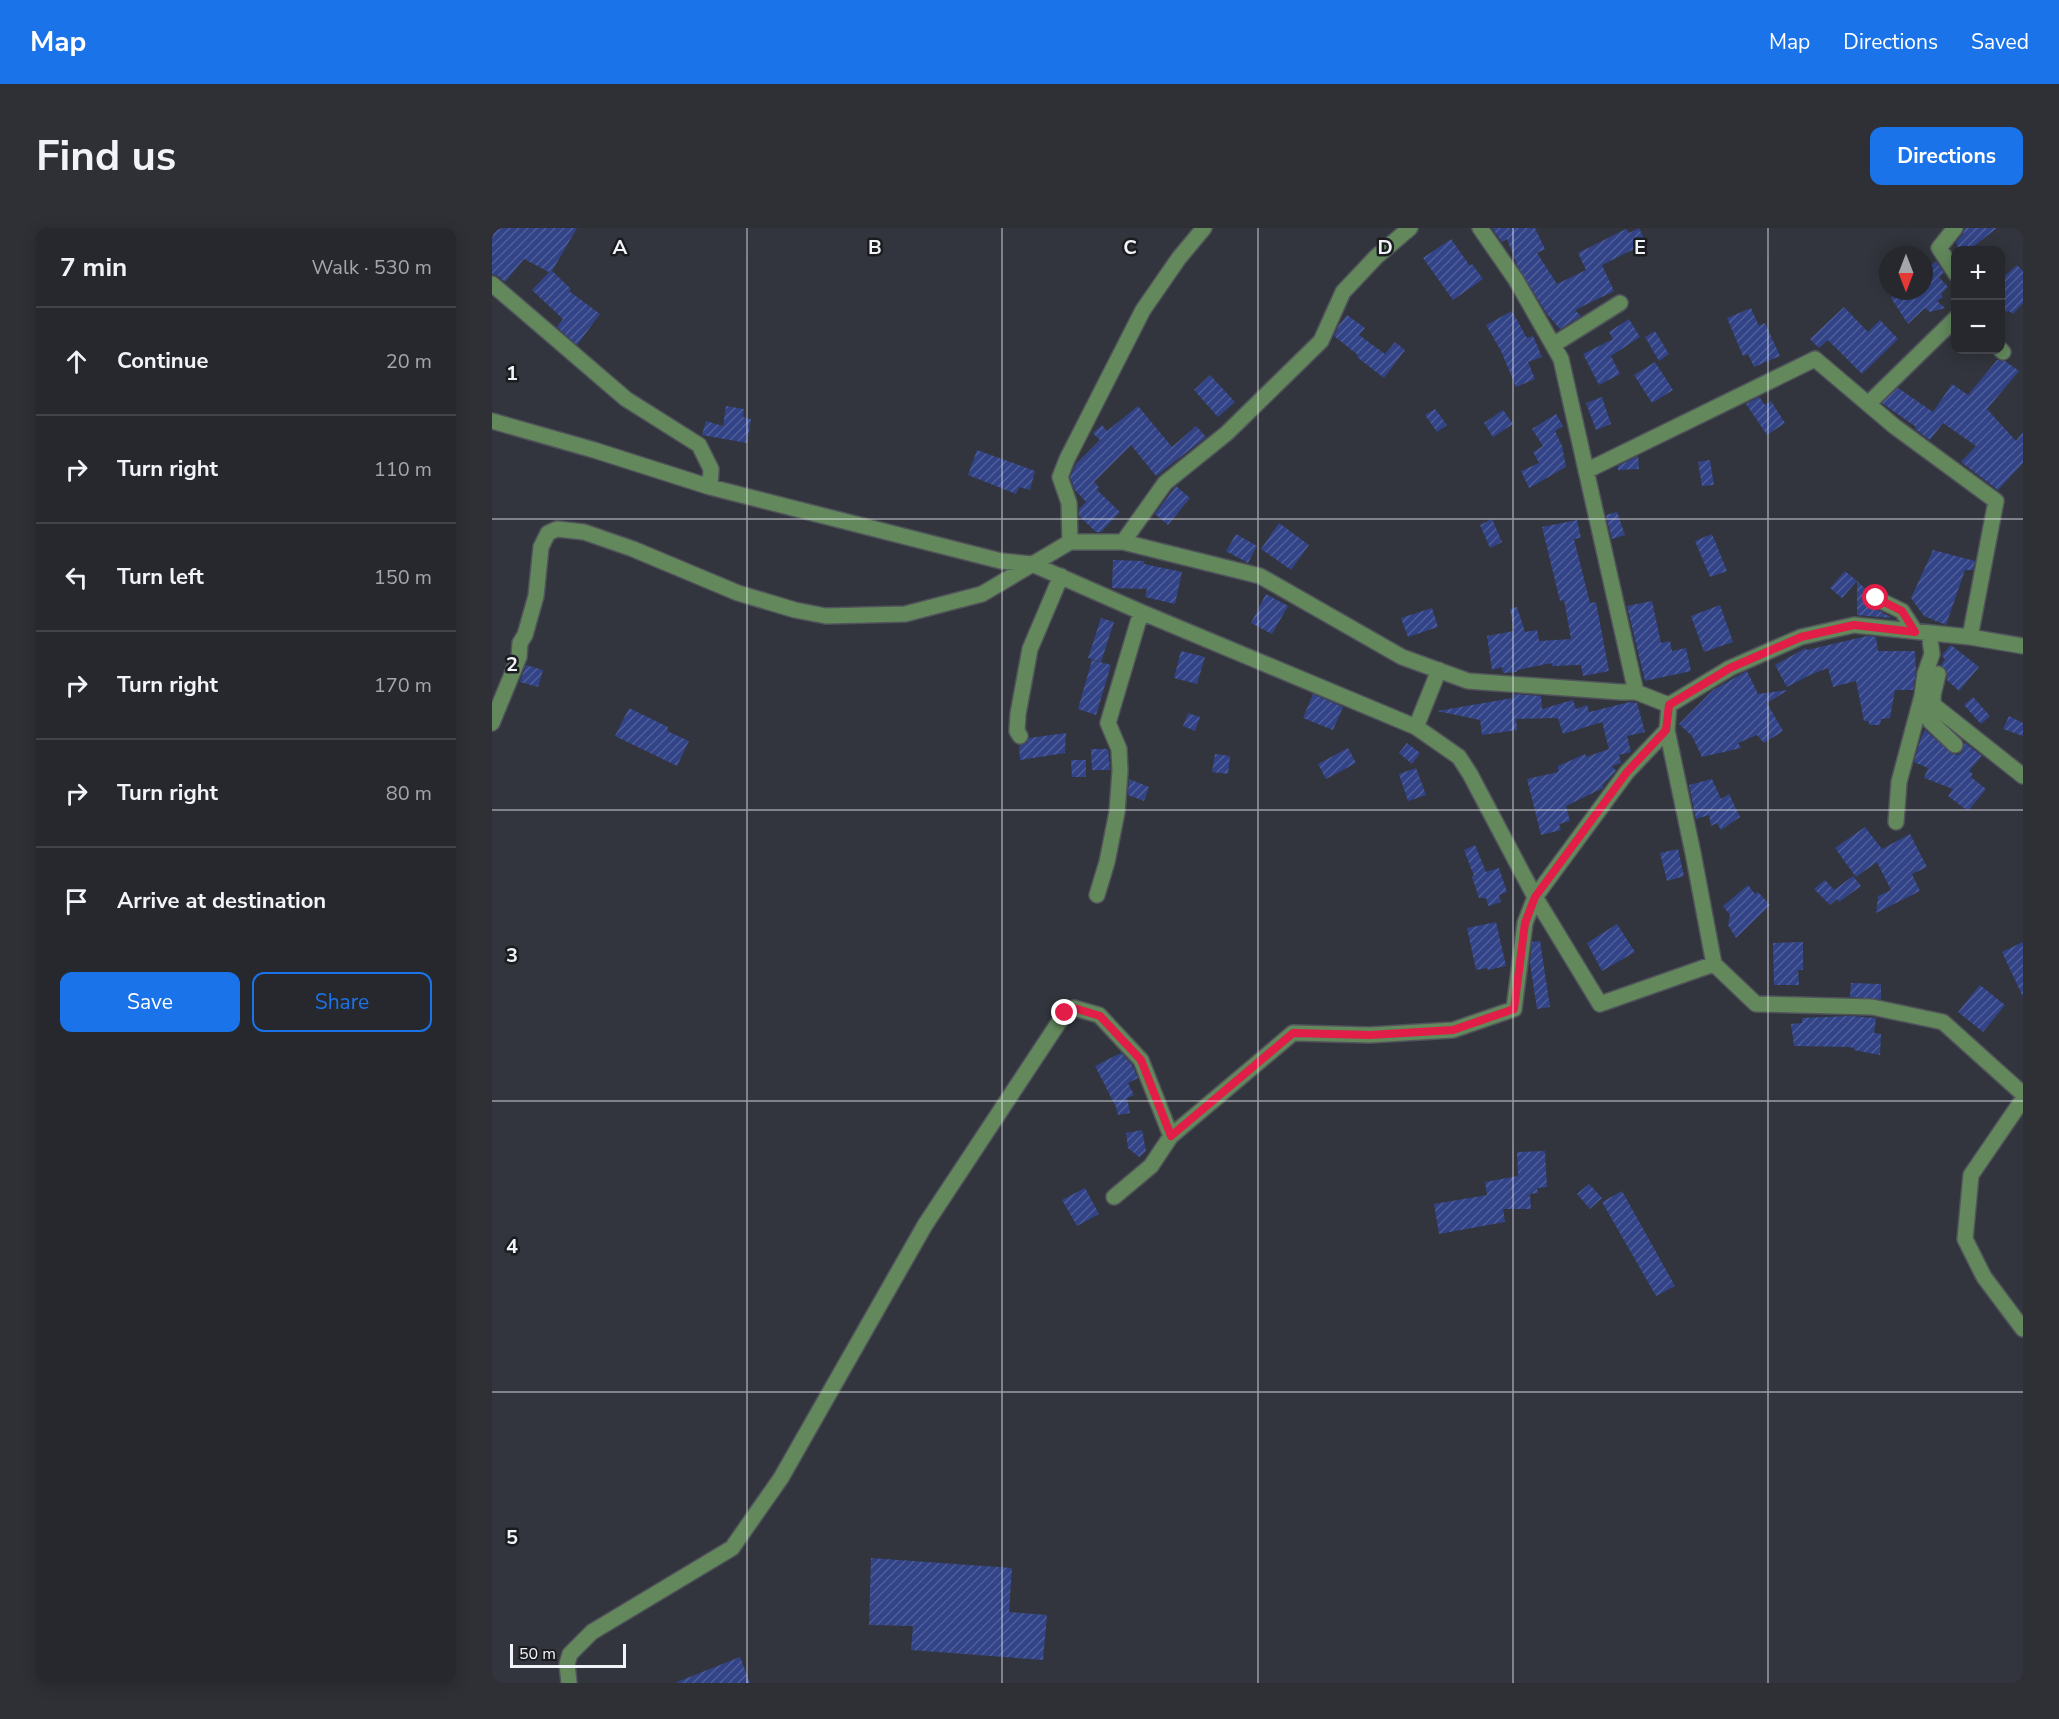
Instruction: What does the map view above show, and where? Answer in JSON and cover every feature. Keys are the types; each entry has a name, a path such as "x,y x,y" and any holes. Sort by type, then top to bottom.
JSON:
{"street":[{"path":"1070,542 1069,503 1060,477 1067,459 1143,310 1179,258 1204,228"},
{"path":"1123,542 1165,483 1227,433 1321,340 1343,292 1376,257 1410,228"},
{"path":"1480,228 1516,280 1561,359 1636,692"},
{"path":"1951,266 1939,248 1955,228"},
{"path":"492,284 626,399 699,446 711,469 710,487"},
{"path":"1553,345 1620,303"},
{"path":"1868,404 1951,323"},
{"path":"1586,471 1815,358 1894,426 1995,501 1970,637"},
{"path":"492,421 594,450 710,487 1001,561 1032,564 1416,727 1459,757 1535,897 1600,1004 1713,964"},
{"path":"492,723 519,657 520,643 525,635 536,596 541,547 548,533 557,529 584,532 633,549 738,593 795,610 826,616 905,614 982,594 1070,542 1123,542 1260,576 1402,657 1468,681 1636,692 1669,705"},
{"path":"1020,736 1017,731 1018,714 1030,649 1061,576"},
{"path":"1876,598 1902,611 1922,632 1932,654 1925,674 1930,702 1930,722 1955,745"},
{"path":"1097,895 1113,832 1120,771 1119,749 1108,723 1141,612"},
{"path":"1669,705 1730,668 1801,637 1854,625 1970,637 2023,646"},
{"path":"1416,727 1439,670"},
{"path":"1896,822 1899,782 1933,695 1938,674"},
{"path":"1930,702 2023,776"},
{"path":"1669,705 1666,730 1694,854 1713,964 1756,1004 1872,1007 1943,1022 2023,1094"},
{"path":"1114,1197 1151,1166 1171,1136 1293,1033 1370,1035 1453,1030 1514,1009 1525,923 1535,897 1627,772 1666,730"},
{"path":"569,1683 567,1664 570,1654 592,1632 732,1548 781,1478 925,1225 1065,1013 1074,1008 1100,1016 1141,1060 1171,1136"},
{"path":"2023,1099 1971,1175 1965,1239 1984,1277 2023,1329"}],"building":[{"path":"492,228 577,228 552,271 571,289 569,291 600,314 577,345 557,327 563,319 532,290 549,272 524,259 505,282 492,274"},
{"path":"1492,228 1535,228 1545,249 1537,253 1557,284 1586,270 1578,253 1626,229 1629,233 1639,228 1646,243 1602,265 1614,291 1575,310 1581,316 1560,329 1547,314 1517,265 1507,239 1502,242"},
{"path":"1965,228 1997,228 1974,246 1958,246 1956,242"},
{"path":"1451,239 1470,266 1472,264 1483,279 1453,300 1423,258"},
{"path":"1936,261 1944,273 1939,277 1948,287 1941,294 1943,297 1937,301 1945,308 1930,312 1925,308 1908,324 1892,300 1933,300 1933,264"},
{"path":"2017,265 2023,271 2023,303 2013,314 2005,311 2005,276"},
{"path":"1844,307 1868,332 1880,320 1898,339 1862,374 1828,340 1819,348 1810,339"},
{"path":"1751,308 1759,326 1765,323 1780,356 1754,367 1748,354 1743,356 1727,318"},
{"path":"1512,311 1527,338 1533,336 1542,357 1528,362 1535,379 1516,387 1501,351 1486,325"},
{"path":"1347,315 1365,328 1359,335 1385,354 1395,342 1405,350 1384,378 1334,336"},
{"path":"1629,319 1640,337 1611,356 1620,374 1599,385 1583,354 1613,339 1609,332"},
{"path":"1655,331 1669,354 1659,361 1645,337"},
{"path":"1997,360 2005,361 2019,371 1987,409 2016,441 2023,432 2023,463 1998,490 1961,462 1976,446 1943,423 1930,440 1882,403 1898,388 1933,412 1952,384 1968,395"},
{"path":"1655,362 1673,390 1652,403 1634,375"},
{"path":"1210,375 1235,402 1218,417 1194,390"},
{"path":"1602,397 1611,424 1596,430 1586,403"},
{"path":"1759,397 1765,405 1771,401 1785,423 1767,435 1746,404"},
{"path":"726,406 744,409 743,417 751,419 747,443 702,435 706,421 723,426"},
{"path":"1138,406 1172,447 1196,426 1206,437 1156,476 1131,445 1094,482 1099,487 1097,490 1120,512 1101,532 1096,532 1079,516 1079,509 1086,502 1075,490 1070,477 1076,464 1100,440 1093,433 1102,425 1107,431"},
{"path":"1435,409 1447,425 1437,432 1425,415"},
{"path":"1503,410 1513,424 1493,437 1484,423"},
{"path":"1556,414 1563,426 1555,431 1562,446 1566,467 1529,488 1521,471 1539,463 1533,452 1543,446 1532,429"},
{"path":"977,450 1035,471 1030,490 1019,487 1016,494 968,475"},
{"path":"1638,456 1639,469 1618,470 1618,466"},
{"path":"1710,460 1714,485 1702,486 1698,462"},
{"path":"1176,486 1190,498 1168,525 1155,514"},
{"path":"1617,512 1625,535 1612,539 1606,515"},
{"path":"1492,519 1502,542 1490,548 1480,525"},
{"path":"1577,520 1581,538 1574,539 1590,603 1596,602 1609,671 1583,676 1581,665 1552,666 1552,663 1517,670 1517,672 1503,673 1502,667 1492,670 1487,636 1514,631 1510,609 1517,607 1525,632 1537,630 1539,641 1571,639 1564,600 1560,601 1542,527"},
{"path":"1279,523 1309,545 1291,570 1261,549"},
{"path":"1236,534 1257,546 1248,563 1226,551"},
{"path":"1712,534 1727,571 1710,577 1695,541"},
{"path":"1933,550 1975,561 1973,570 1965,570 1946,625 1924,616 1911,598"},
{"path":"1113,560 1144,561 1144,564 1182,572 1175,604 1145,597 1147,589 1112,588"},
{"path":"1845,571 1857,581 1842,598 1830,588"},
{"path":"1857,581 1870,593 1867,599 1869,605 1892,618 1857,615"},
{"path":"1266,594 1288,606 1272,634 1251,623"},
{"path":"1652,601 1661,643 1670,641 1672,651 1686,648 1691,671 1645,681 1627,606"},
{"path":"1720,605 1733,642 1704,652 1691,616"},
{"path":"1432,608 1438,627 1408,637 1401,618"},
{"path":"1101,618 1114,622 1101,662 1088,658"},
{"path":"1867,636 1876,637 1878,651 1915,651 1916,671 1913,690 1895,690 1890,718 1881,719 1880,725 1870,725 1868,721 1864,721 1856,681 1833,687 1828,668 1787,687 1775,665 1806,648 1807,650"},
{"path":"1951,645 1979,667 1959,691 1947,680 1947,671 1941,665 1945,660 1942,655"},
{"path":"1181,651 1205,657 1197,684 1174,678"},
{"path":"1092,660 1111,665 1096,715 1078,709"},
{"path":"526,665 543,670 538,687 520,682"},
{"path":"1747,671 1758,694 1788,690 1767,703 1783,731 1764,743 1757,735 1738,743 1741,748 1702,757 1692,736 1679,724 1713,690"},
{"path":"1313,694 1343,707 1333,730 1303,718"},
{"path":"1513,694 1541,696 1542,709 1573,700 1576,709 1587,705 1589,712 1630,702 1637,703 1645,732 1627,736 1631,752 1619,755 1621,763 1612,766 1616,771 1603,785 1603,788 1566,806 1570,821 1559,824 1561,830 1541,835 1527,779 1558,772 1558,766 1585,754 1586,757 1609,749 1602,722 1563,734 1558,718 1516,719 1517,730 1482,735 1480,720 1437,711 1513,698"},
{"path":"1973,697 1990,716 1981,724 1964,705"},
{"path":"629,708 668,727 667,731 689,741 677,766 615,736"},
{"path":"1188,713 1200,717 1195,731 1183,726"},
{"path":"2009,716 2023,723 2023,736 2003,729"},
{"path":"1925,730 1952,754 1958,755 1962,752 1965,743 1982,756 1969,771 1973,774 1971,777 1986,789 1968,811 1948,796 1953,789 1924,778 1928,768 1914,762"},
{"path":"1066,733 1065,753 1020,760 1019,746 1025,744 1029,738"},
{"path":"1407,743 1420,753 1412,764 1399,753"},
{"path":"1348,748 1356,763 1326,779 1318,764"},
{"path":"1091,749 1108,749 1110,770 1092,770"},
{"path":"1215,754 1230,756 1228,774 1212,772"},
{"path":"1071,760 1086,760 1086,777 1072,777"},
{"path":"1416,768 1426,795 1408,801 1399,774"},
{"path":"1129,779 1149,787 1144,801 1128,795"},
{"path":"1712,779 1721,799 1729,794 1740,817 1721,830 1717,823 1711,826 1709,815 1696,819 1689,785"},
{"path":"1865,827 1882,849 1910,834 1927,867 1912,874 1920,891 1876,913 1878,896 1891,890 1877,862 1856,877 1835,848"},
{"path":"1475,845 1486,872 1499,868 1507,892 1499,895 1501,902 1488,906 1486,898 1479,898 1464,850"},
{"path":"1678,849 1684,876 1667,881 1660,853"},
{"path":"1853,876 1861,886 1839,902 1837,899 1830,905 1814,889 1825,880 1834,890"},
{"path":"1748,885 1755,894 1758,892 1770,905 1736,938 1728,925 1730,915 1723,906"},
{"path":"1496,922 1506,966 1476,970 1467,928"},
{"path":"1617,924 1635,952 1602,971 1587,943"},
{"path":"1540,941 1550,1007 1537,1009 1530,963 1532,942"},
{"path":"1803,942 1803,970 1798,970 1799,985 1774,985 1773,943"},
{"path":"2023,942 2023,997 2002,952"},
{"path":"1851,983 1881,984 1881,999 1850,997"},
{"path":"1980,985 2005,1005 1983,1032 1958,1012"},
{"path":"1850,1016 1876,1018 1874,1033 1881,1034 1880,1055 1849,1047 1794,1046 1791,1024 1802,1023 1802,1018"},
{"path":"1121,1053 1132,1065 1138,1078 1128,1083 1134,1095 1127,1098 1130,1113 1118,1115 1095,1066"},
{"path":"1142,1130 1146,1151 1139,1157 1128,1148 1126,1133"},
{"path":"1545,1151 1547,1187 1537,1188 1538,1193 1530,1194 1531,1209 1503,1209 1505,1222 1439,1234 1434,1204 1487,1195 1485,1182 1518,1176 1517,1152"},
{"path":"1589,1184 1602,1198 1590,1209 1577,1194"},
{"path":"1085,1188 1099,1214 1077,1226 1062,1200"},
{"path":"1622,1191 1675,1286 1656,1296 1602,1202"},
{"path":"871,1558 1012,1568 1009,1612 1047,1615 1043,1660 911,1650 913,1626 869,1625"},
{"path":"740,1657 750,1683 677,1683 677,1682"}],"route":[{"path":"1065,1013 1074,1008 1100,1016 1141,1060 1171,1136 1293,1033 1370,1035 1453,1030 1514,1009 1525,923 1535,897 1627,772 1666,730 1669,705 1730,668 1801,637 1854,625 1915,632 1902,611 1876,598"}]}
